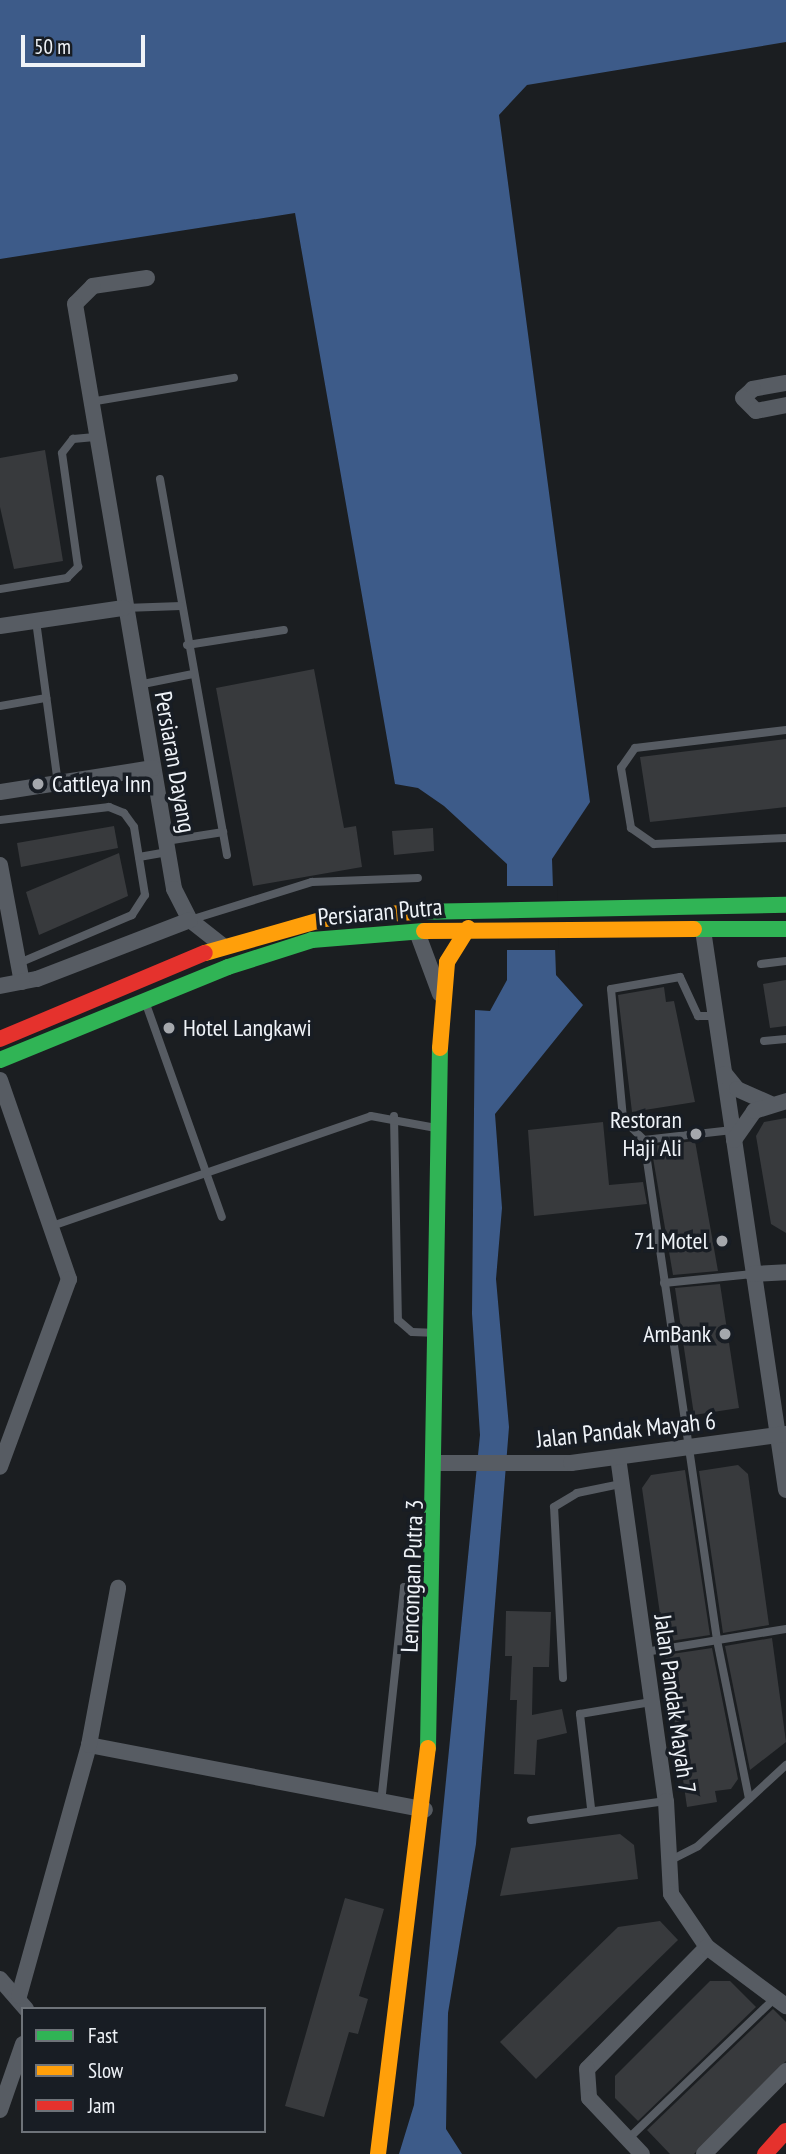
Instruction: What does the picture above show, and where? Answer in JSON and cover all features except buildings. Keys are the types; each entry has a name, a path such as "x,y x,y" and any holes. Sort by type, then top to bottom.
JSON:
{"main road":[{"name":"Persiaran Putra","path":"0,1039 223,946 324,919 488,906 786,905"},
{"name":"Persiaran Putra","path":"0,1060 145,1001 312,940 468,929 786,929"},
{"name":"Lencongan Putra 3","path":"378,2154 425,1810 438,1462 440,996 447,962 468,929"},
{"path":"765,2154 786,2131"}],"street":[{"name":"Persiaran Dayang","path":"147,278 93,286 75,303 95,437 174,889 190,920"},
{"path":"786,383 753,389 743,398 755,411 786,405"},
{"path":"0,626 124,608"},
{"path":"0,792 153,768"},
{"path":"0,865 22,982"},
{"path":"0,986 22,982 190,920 223,946"},
{"path":"703,930 753,1274 782,1435 786,1490"},
{"path":"417,932 440,996"},
{"path":"723,1072 737,1089 778,1103"},
{"path":"0,1080 69,1279 68,1293 0,1467"},
{"path":"733,1135 743,1122 778,1103"},
{"path":"753,1274 786,1272"},
{"name":"Jalan Pandak Mayah 6","path":"438,1462 523,1464 618,1457 782,1435"},
{"name":"Jalan Pandak Mayah 7","path":"618,1457 666,1801 671,1894 707,1947 781,2001"},
{"path":"23,2003 89,1745 118,1588"},
{"path":"89,1745 425,1810"},
{"path":"642,2154 589,2098 587,2069 707,1947"},
{"path":"0,1979 23,2003"},
{"path":"0,2109 21,2050"},
{"path":"704,2154 786,2071"}],"lane":[{"path":"90,402 234,378"},
{"path":"0,589 67,578 78,567 62,453 73,439 95,437"},
{"path":"160,478 192,674 227,855"},
{"path":"124,608 181,606"},
{"path":"36,621 58,783"},
{"path":"187,645 284,630"},
{"path":"138,685 192,674"},
{"path":"0,706 46,698"},
{"path":"786,730 635,748 621,768 631,828 654,844 786,838"},
{"path":"0,820 117,809 134,827 145,895 138,911 19,963"},
{"path":"139,857 223,832"},
{"path":"190,920 312,882 418,878"},
{"path":"761,964 786,961"},
{"path":"715,1016 698,1016 680,977 611,989 623,1119 644,1140 717,1640 749,1799"},
{"path":"145,1001 208,1168 222,1217"},
{"path":"764,1041 786,1039"},
{"path":"52,1226 208,1168 371,1116 394,1116 439,1129"},
{"path":"394,1116 398,1320 412,1332 440,1333"},
{"path":"644,1140 733,1135"},
{"path":"664,1283 753,1274"},
{"path":"563,1678 554,1507 577,1493 621,1484"},
{"path":"380,1803 404,1587 435,1587"},
{"path":"645,1651 786,1629"},
{"path":"591,1808 580,1714 652,1702"},
{"path":"671,1860 698,1846 786,1765"},
{"path":"531,1820 591,1808 666,1801"},
{"path":"628,2139 781,2001"}],"water":[{"path":"0,0 786,0 786,42 527,85 499,115 590,802 552,859 556,975 583,1005 495,1114 502,1208 496,1279 509,1427 476,1844 448,2013 446,2129 462,2154 399,2154 414,2105 480,1435 472,1314 475,1010 490,1011 507,980 507,864 444,806 418,788 395,784 295,213 0,259"}],"pier":[{"path":"503,886 557,886 559,950 503,950"}],"traffic: fast":[{"path":"414,912 786,905"},
{"path":"694,929 786,929"},
{"path":"0,1060 228,967 312,940 424,931"},
{"path":"428,1748 440,1048"}],"traffic: slow":[{"path":"205,953 324,919 414,912"},
{"path":"440,1048 447,962 468,928"},
{"path":"424,931 694,929"},
{"path":"378,2154 428,1748"}],"traffic: jam":[{"path":"0,1039 205,953"},
{"path":"765,2154 786,2131"}],"place":[{"name":"Cattleya Inn","path":"38,784"},
{"name":"Hotel Langkawi","path":"169,1028"},
{"name":"Restoran Haji Ali","path":"696,1134"},
{"name":"71 Motel","path":"722,1241"},
{"name":"AmBank","path":"725,1334"}]}
